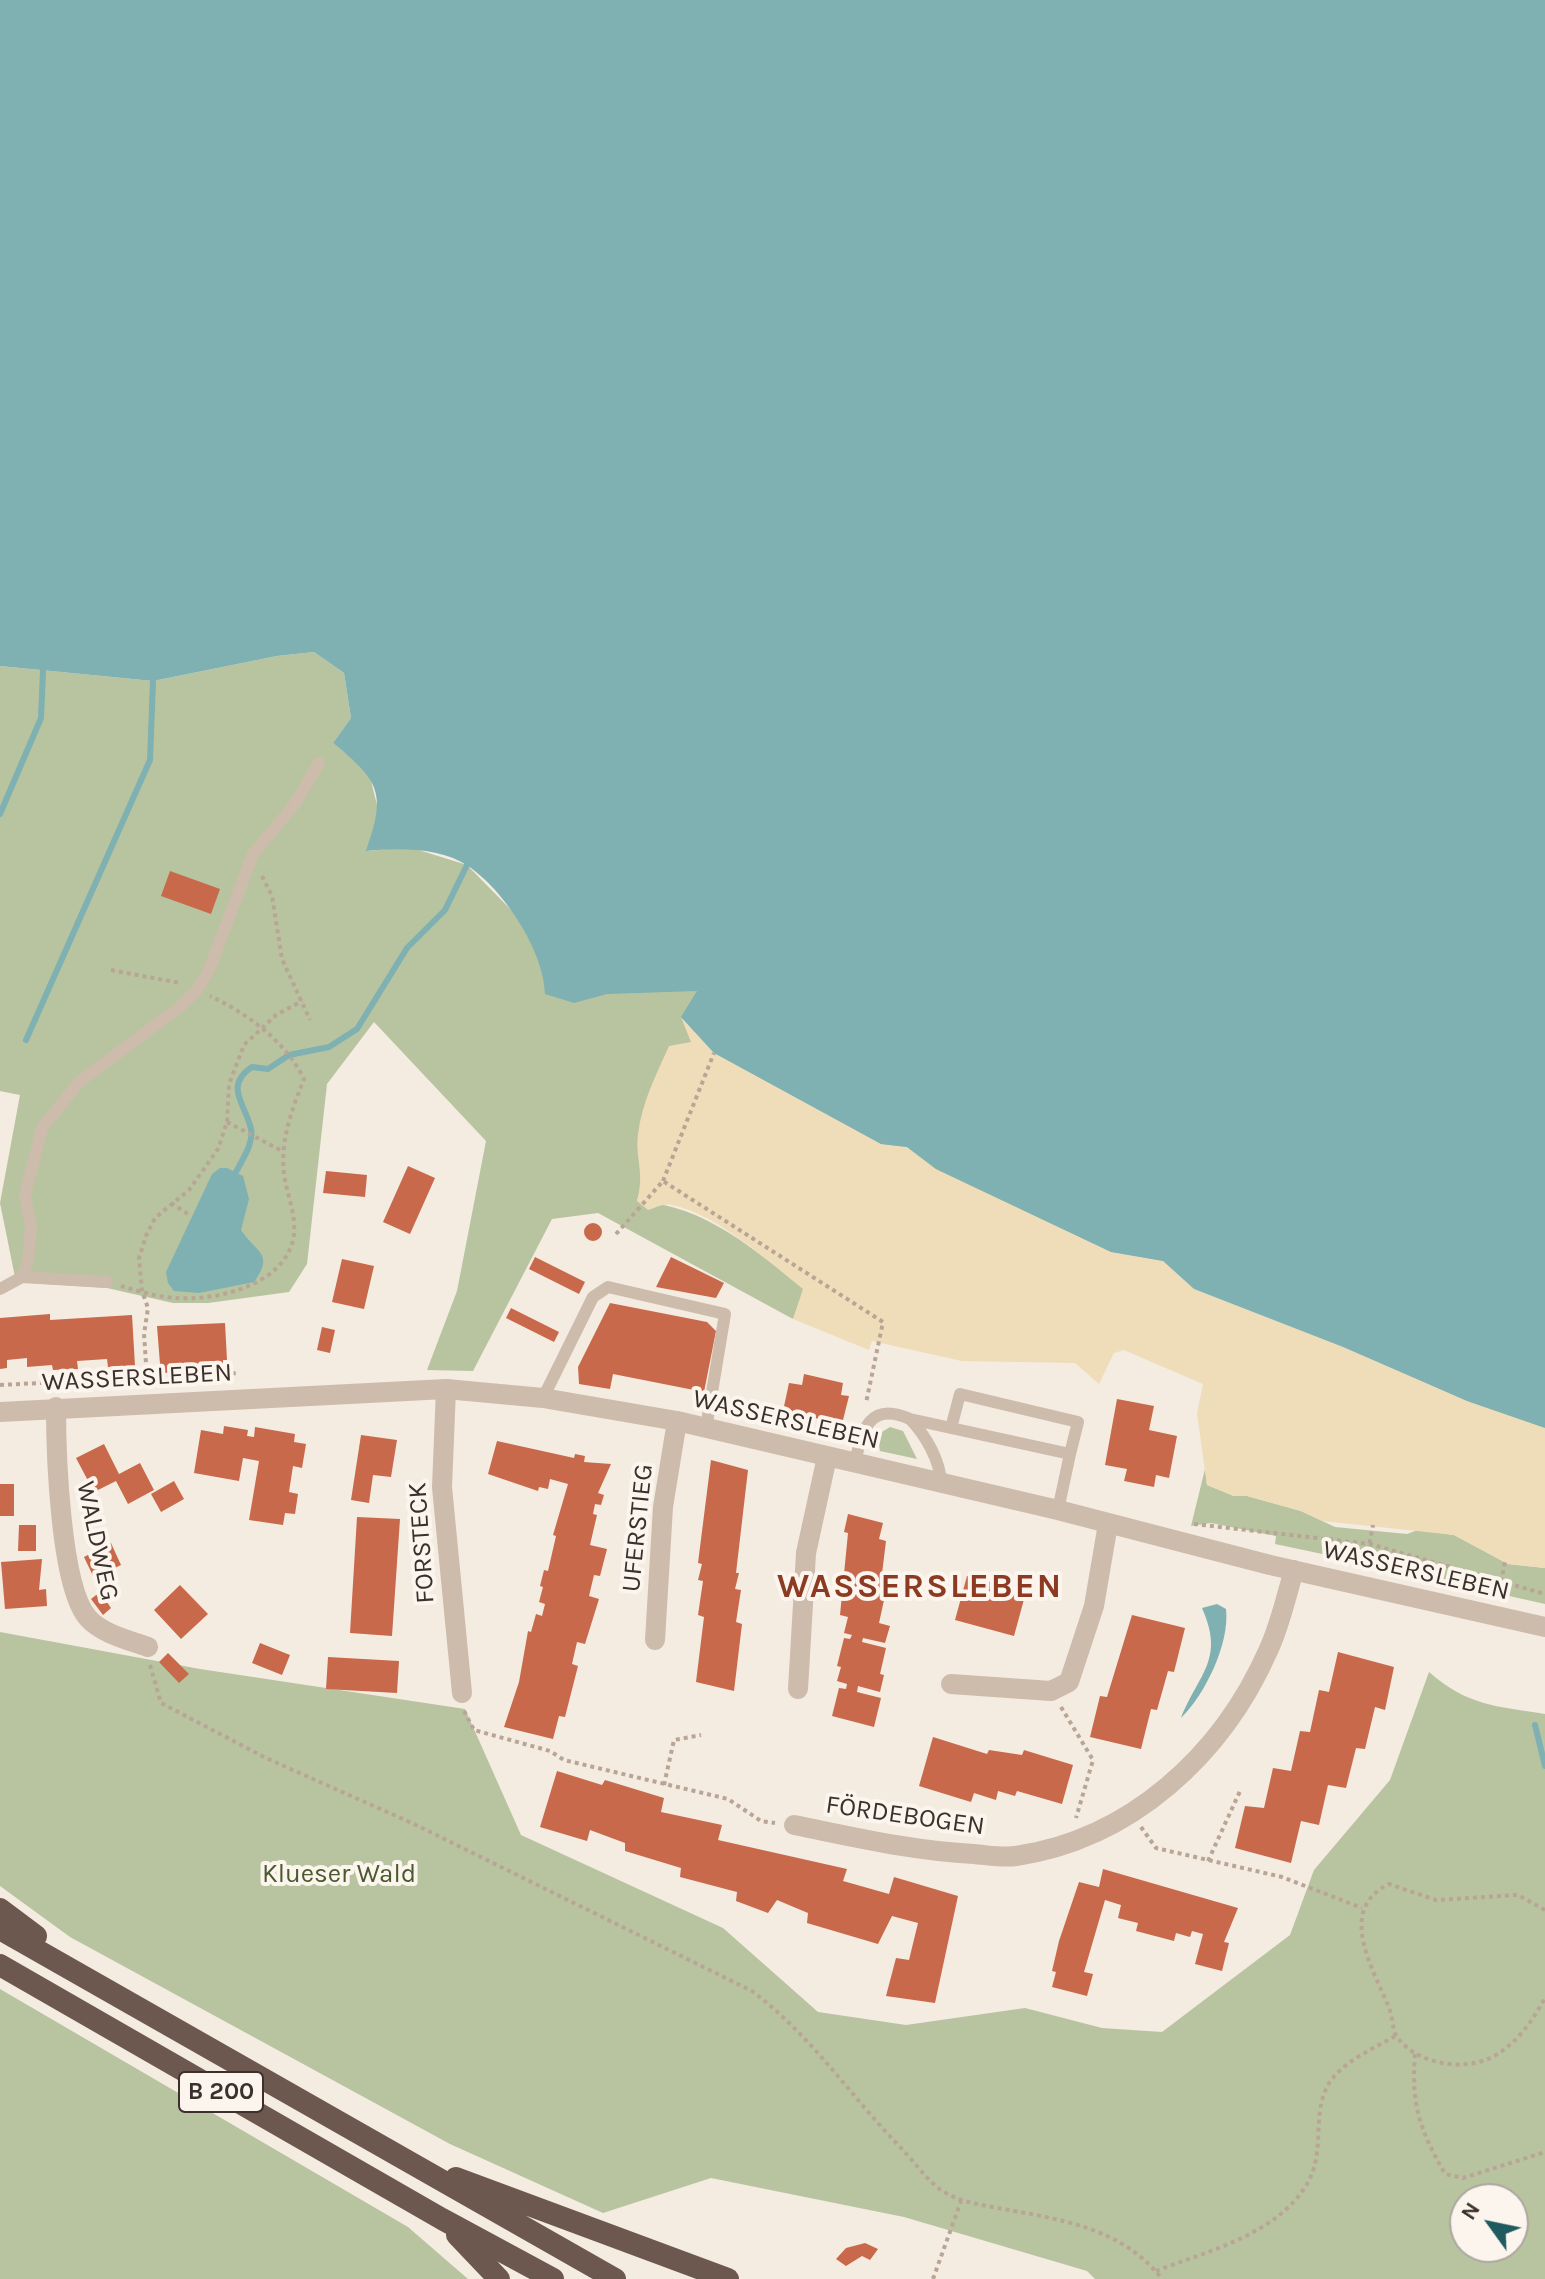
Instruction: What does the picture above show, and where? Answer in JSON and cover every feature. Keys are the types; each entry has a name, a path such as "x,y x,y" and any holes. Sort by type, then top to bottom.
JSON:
{"highway":[{"path":"0,1909 121,1998"},
{"name":"B 200","path":"0,1929 615,2279"},
{"name":"B 200","path":"0,1965 442,2219 553,2279"},
{"path":"406,2159 728,2279"},
{"path":"442,2219 499,2279"}],"street":[{"name":"WASSERSLEBEN","path":"0,1412 446,1389 543,1398 677,1421 1058,1510 1294,1570 1545,1627"},
{"name":"FORSTECK","path":"446,1389 442,1487 462,1693"},
{"name":"WALDWEG","path":"56,1407 56,1473 64,1536 79,1604 88,1619 107,1632 148,1647"},
{"name":"UFERSTIEG","path":"655,1640 663,1507 677,1421"},
{"path":"798,1689 806,1553 827,1457"},
{"path":"951,1684 1051,1691 1069,1682 1094,1606 1108,1524"},
{"name":"FÖRDEBOGEN","path":"794,1825 944,1853 1014,1856 1100,1831 1131,1814 1200,1759 1220,1736 1270,1649 1294,1570"}],"lane":[{"path":"22,1277 28,1261 31,1227 25,1195 42,1128 79,1082 181,1006 197,990 209,970 250,862 294,805 319,763"},
{"path":"0,1289 22,1277 107,1282"},
{"path":"543,1398 593,1297 608,1287 725,1314 706,1428"},
{"path":"951,1428 960,1394 1078,1422 1058,1510"},
{"path":"855,1463 861,1433 876,1416 893,1412 910,1419 1070,1454"},
{"path":"910,1419 922,1432 941,1470 941,1483"}],"path":[{"path":"250,862 264,879 272,896 282,959 310,1020"},
{"path":"107,1282 173,1298 205,1298 263,1280 276,1270 290,1250 295,1226 283,1151 292,1108 304,1079 283,1047 261,1028 197,990 154,976 111,970"},
{"path":"147,1378 144,1334 148,1308 142,1291 139,1258 146,1236 155,1218 189,1190 218,1149 227,1122 229,1084 234,1064 244,1045 261,1028 302,1001"},
{"path":"616,1234 663,1181 714,1053"},
{"path":"227,1122 283,1151"},
{"path":"663,1181 883,1322 861,1433"},
{"path":"171,1203 191,1216"},
{"path":"0,1385 239,1373"},
{"path":"1189,1527 1211,1523 1277,1536 1370,1544 1545,1594"},
{"path":"1365,1567 1373,1525"},
{"path":"1275,1544 1277,1536"},
{"path":"1501,1582 1505,1562"},
{"path":"148,1647 152,1680 161,1703 266,1758 414,1824 752,1991 783,2015 876,2122 939,2188 961,2201 1087,2225 1122,2244 1162,2279"},
{"path":"1051,1691 1093,1760 1069,1842"},
{"path":"462,1693 465,1716 474,1730 550,1751 564,1760 728,1799 761,1821 794,1825"},
{"path":"664,1785 674,1740 701,1735"},
{"path":"1208,1861 1241,1789"},
{"path":"1131,1814 1156,1848 1282,1877 1362,1908"},
{"path":"1545,1910 1518,1895 1436,1900 1389,1884 1372,1892 1362,1908 1363,1947 1391,2013 1395,2036 1415,2054 1446,2065 1491,2059 1515,2040 1545,1998"},
{"path":"1156,2271 1250,2234 1300,2195 1318,2159 1327,2086 1350,2062 1395,2036"},
{"path":"1415,2054 1413,2087 1416,2116 1445,2174 1463,2178 1545,2152"},
{"path":"933,2279 961,2201"}],"green space":[{"path":"314,652 344,673 351,718 333,743 369,773 379,813 367,851 409,847 467,865 520,919 695,973 1545,1428 1467,1401 1163,1261 1111,1252 881,1144 714,1053 683,1020 692,1042 638,1137 643,1179 637,1201 685,1211 747,1244 804,1289 793,1319 598,1213 552,1219 473,1371 427,1370 457,1291 486,1141 374,1022 327,1084 307,1264 289,1292 208,1303 173,1303 107,1288 16,1282 0,1203 20,1095 0,1091 0,666 153,681 277,656"},
{"path":"890,1427 903,1431 917,1459 880,1451 877,1435"},
{"path":"1205,1469 1207,1485 1234,1496 1247,1496 1301,1511 1335,1527 1407,1534 1418,1530 1454,1535 1508,1564 1545,1568 1545,1604 1411,1574 1412,1566 1368,1555 1365,1563 1275,1544 1276,1536 1211,1523 1191,1526"},
{"name":"Klueser Wald","path":"0,1632 200,1669 465,1709 521,1835 723,1928 818,2012 906,2025 1025,2008 1102,2028 1162,2032 1290,1935 1314,1870 1390,1780 1429,1672 1457,1692 1483,1703 1545,1714 1545,2279 1095,2279 1087,2271 904,2217 711,2178 603,2213 450,2144 70,1937 0,1886"},
{"path":"0,1989 408,2227 468,2279 0,2279"}],"sand":[{"path":"681,1017 714,1053 881,1144 907,1147 936,1169 1111,1252 1163,1261 1194,1289 1343,1347 1467,1401 1545,1428 1545,1568 1508,1564 1454,1535 1323,1521 1301,1511 1247,1496 1234,1496 1207,1485 1197,1413 1203,1384 1124,1350 1114,1353 1099,1384 1075,1363 962,1361 872,1341 869,1350 793,1319 803,1289 758,1252 724,1228 689,1210 663,1205 648,1210 637,1201 640,1182 638,1134 646,1100 669,1046 691,1042"}],"water":[{"path":"0,0 1545,0 1545,1428 1467,1401 1343,1347 1194,1289 1163,1261 1111,1252 936,1169 907,1147 881,1144 714,1053 681,1017 697,991 607,994 574,1003 545,994 538,959 530,941 508,906 482,877 457,860 432,852 405,849 366,851 376,815 375,789 361,768 333,743 351,718 344,673 314,652 277,656 153,681 0,666"},
{"path":"220,1168 243,1176 249,1199 241,1230 261,1254 263,1265 254,1282 199,1293 174,1291 168,1283 166,1272 212,1174"},
{"path":"1217,1604 1226,1609 1220,1652 1199,1696 1181,1718 1210,1654 1211,1641 1202,1608"}],"building":[{"path":"170,871 220,889 211,914 161,896"},
{"path":"408,1166 435,1178 410,1234 383,1222"},
{"path":"326,1171 367,1175 365,1197 323,1193"},
{"path":"589,1223 597,1223 602,1232 600,1239 589,1241 584,1236 584,1228"},
{"path":"535,1257 585,1282 579,1294 529,1269"},
{"path":"671,1257 724,1283 716,1298 656,1287"},
{"path":"342,1259 374,1266 364,1309 332,1302"},
{"path":"610,1303 707,1322 716,1331 704,1392 613,1374 610,1389 579,1384 578,1367"},
{"path":"511,1308 559,1332 554,1342 506,1318"},
{"path":"50,1314 50,1320 132,1315 135,1366 108,1367 107,1359 77,1361 78,1369 53,1370 52,1365 27,1367 27,1358 7,1360 7,1368 0,1369 0,1318"},
{"path":"225,1323 227,1360 223,1360 223,1369 164,1373 163,1364 160,1364 157,1326"},
{"path":"322,1327 335,1330 330,1353 317,1350"},
{"path":"804,1374 843,1383 841,1395 849,1396 842,1424 783,1411 789,1383 802,1385"},
{"path":"1117,1399 1154,1406 1149,1430 1177,1436 1169,1478 1156,1475 1154,1487 1124,1481 1127,1469 1105,1465"},
{"path":"224,1426 248,1430 247,1436 254,1437 255,1427 295,1434 294,1442 306,1444 302,1468 293,1466 289,1492 298,1494 295,1514 285,1513 283,1525 249,1520 259,1461 243,1458 239,1481 194,1473 201,1430 223,1434"},
{"path":"361,1435 397,1440 391,1477 373,1475 369,1503 351,1500"},
{"path":"497,1441 574,1458 575,1454 585,1456 584,1462 611,1464 598,1493 604,1495 601,1505 595,1504 593,1514 597,1515 590,1545 607,1549 600,1576 594,1575 589,1596 599,1599 585,1644 577,1642 572,1664 578,1666 565,1717 559,1716 553,1739 504,1727 519,1682 528,1631 531,1632 536,1614 542,1616 545,1604 539,1602 543,1587 540,1586 544,1570 548,1571 556,1536 553,1535 568,1484 550,1479 548,1489 539,1487 538,1491 488,1474"},
{"path":"104,1444 119,1474 140,1463 154,1490 128,1504 116,1481 94,1492 76,1458"},
{"path":"711,1460 748,1470 736,1573 739,1573 735,1589 741,1590 736,1622 742,1624 734,1691 696,1682 704,1617 698,1615 703,1581 698,1580 702,1564 698,1563"},
{"path":"174,1481 184,1499 161,1512 151,1494"},
{"path":"0,1484 14,1484 14,1516 0,1516"},
{"path":"848,1514 883,1523 879,1539 886,1541 880,1590 886,1591 879,1623 890,1626 885,1643 863,1638 862,1642 886,1648 880,1674 884,1675 880,1692 858,1686 857,1692 881,1698 874,1727 832,1716 839,1688 846,1689 847,1684 837,1681 841,1667 837,1666 844,1638 850,1639 852,1635 844,1633 848,1617 840,1615 848,1533 844,1532"},
{"path":"357,1517 400,1519 392,1636 350,1633"},
{"path":"19,1525 36,1525 36,1551 18,1551"},
{"path":"111,1543 121,1565 94,1578 84,1557"},
{"path":"42,1559 39,1590 46,1589 47,1606 5,1609 1,1562"},
{"path":"967,1576 1026,1592 1014,1636 955,1620"},
{"path":"180,1585 208,1614 181,1639 154,1610"},
{"path":"100,1592 111,1608 103,1615 91,1599"},
{"path":"1132,1615 1185,1628 1174,1672 1168,1671 1157,1710 1151,1709 1141,1749 1090,1737 1100,1696 1107,1697"},
{"path":"260,1643 290,1655 282,1675 252,1663"},
{"path":"1338,1652 1394,1667 1385,1710 1375,1707 1365,1749 1356,1748 1346,1788 1328,1785 1319,1825 1301,1821 1291,1863 1235,1848 1245,1806 1264,1808 1273,1768 1291,1771 1300,1731 1310,1732 1319,1690 1329,1692"},
{"path":"168,1653 189,1674 179,1683 159,1662"},
{"path":"328,1657 399,1661 397,1693 326,1689"},
{"path":"933,1737 987,1754 989,1750 1022,1755 1024,1750 1073,1765 1062,1804 1017,1791 1015,1796 998,1791 996,1800 974,1793 971,1802 919,1786"},
{"path":"557,1771 602,1785 605,1780 664,1798 661,1812 722,1825 718,1840 847,1869 843,1881 889,1894 894,1877 958,1896 935,2003 886,1996 896,1958 909,1960 918,1923 892,1916 878,1944 807,1923 808,1913 777,1900 768,1913 736,1901 737,1892 680,1877 681,1868 625,1851 625,1843 590,1830 587,1841 540,1827"},
{"path":"1103,1869 1238,1908 1224,1942 1229,1943 1222,1971 1195,1964 1203,1934 1192,1931 1190,1937 1176,1933 1174,1941 1136,1931 1138,1923 1118,1918 1121,1905 1105,1900 1084,1972 1093,1974 1087,1996 1052,1987 1056,1972 1052,1971 1059,1941 1079,1882 1099,1887"},
{"path":"865,2243 878,2249 870,2260 862,2256 846,2266 836,2259 846,2248"}],"waterway":[{"path":"0,814 41,718 43,671"},
{"path":"26,1040 150,760 153,681"},
{"path":"236,1172 251,1140 251,1129 238,1089 243,1074 252,1067 268,1069 289,1055 329,1047 357,1029 407,948 445,910 467,865"},
{"path":"1535,1725 1545,1766"}],"district":[{"name":"WASSERSLEBEN","path":"920,1587"}]}
